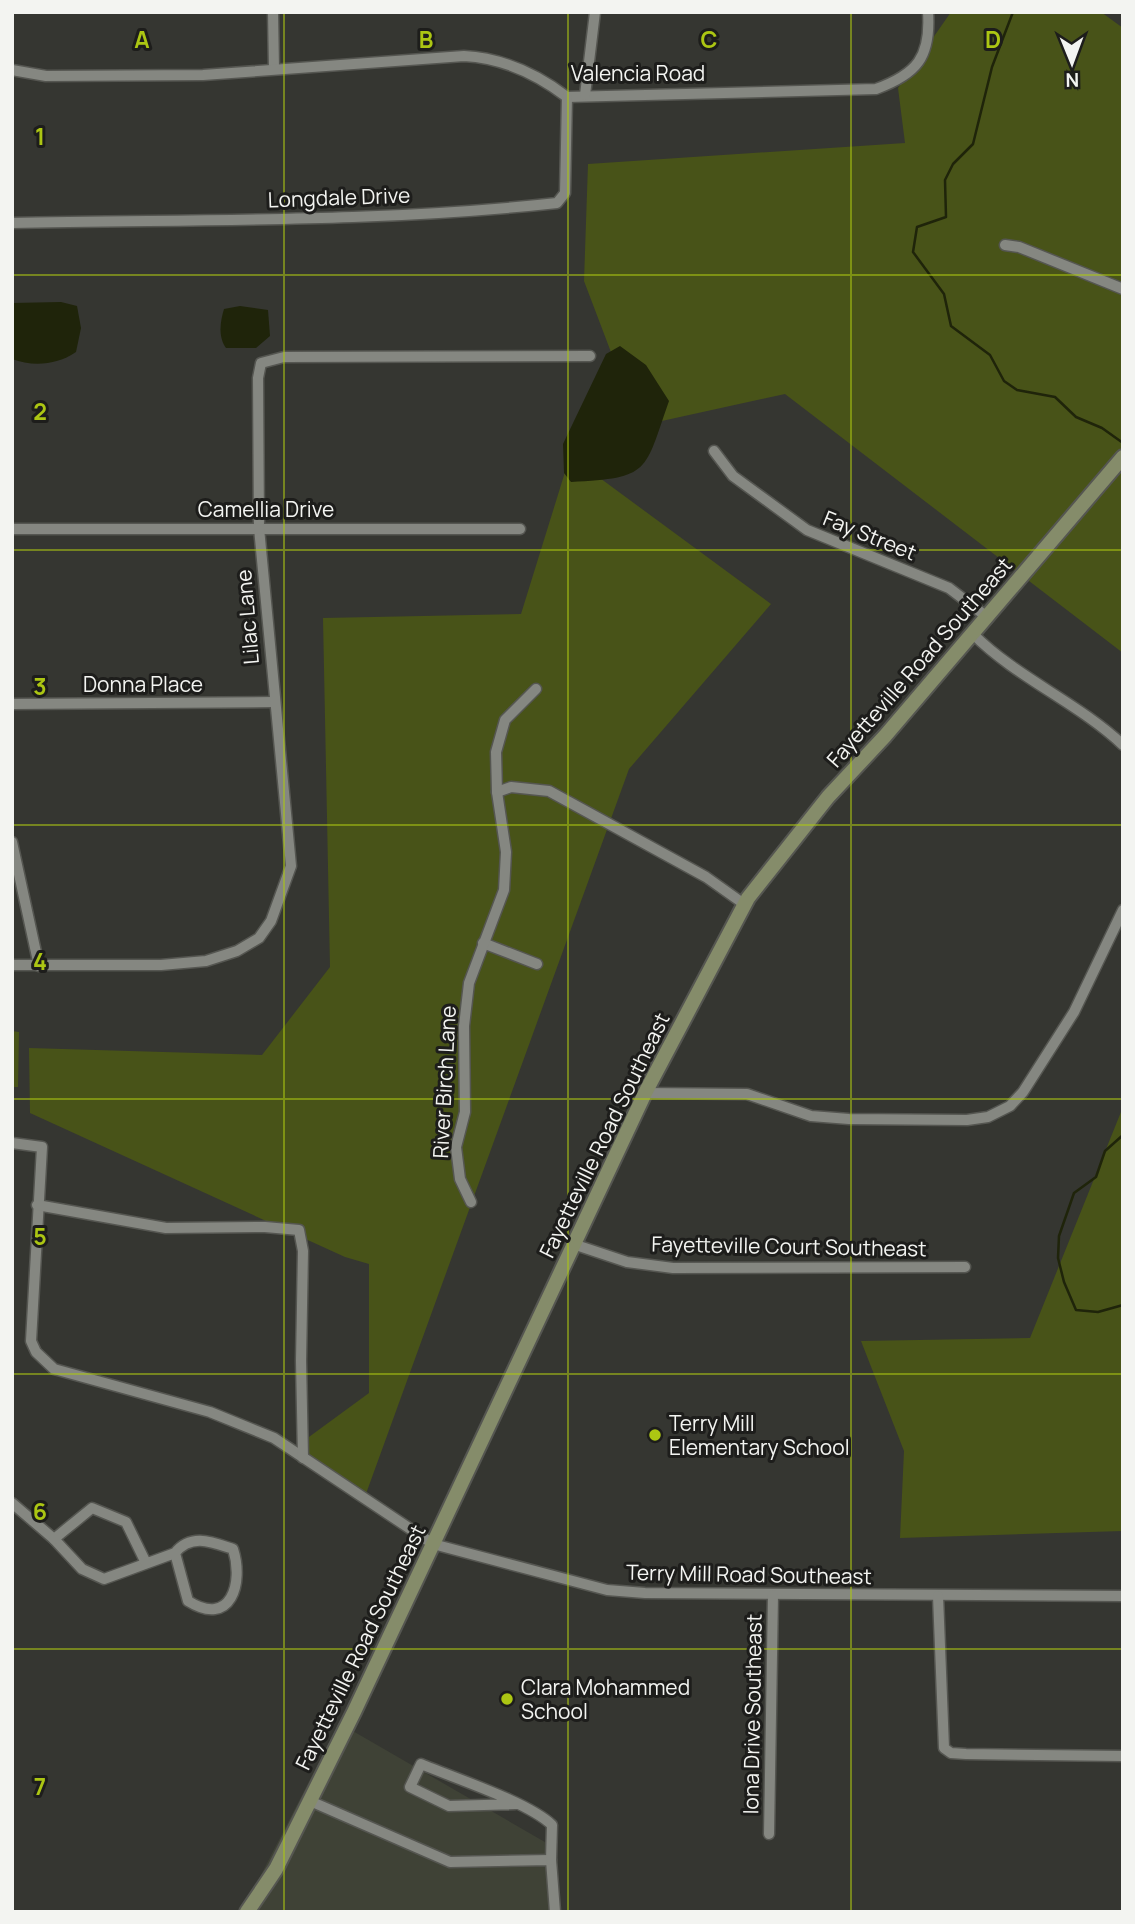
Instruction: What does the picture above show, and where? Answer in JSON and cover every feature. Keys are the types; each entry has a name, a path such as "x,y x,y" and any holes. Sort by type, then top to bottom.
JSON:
{"street":[{"path":"273,12 274,69"},
{"path":"585,95 595,12"},
{"name":"Valencia Road","path":"12,70 60,76 203,75 464,56 485,57 504,62 551,85 567,97 876,89 898,81 915,69 927,43 928,12"},
{"name":"Longdale Drive","path":"12,223 366,216 471,212 557,203 565,193 567,97"},
{"path":"1005,245 1019,247 1123,289"},
{"name":"Lilac Lane","path":"12,965 161,965 206,961 237,951 259,938 271,921 291,866 273,702 259,528 258,378 261,363 267,359 590,356"},
{"name":"Fay Street","path":"714,451 733,476 807,530 949,588 987,617"},
{"name":"Fayetteville Road Southeast","path":"247,1912 276,1869 310,1801 645,1093 744,904 828,797 973,634 1123,457"},
{"name":"Camellia Drive","path":"12,529 520,529"},
{"path":"973,634 989,649 1077,707 1123,745"},
{"name":"River Birch Lane","path":"471,1202 460,1179 456,1147 465,1112 464,1026 469,982 504,890 506,852 497,792 496,752 505,720 536,689"},
{"name":"Donna Place","path":"12,704 273,702"},
{"path":"497,792 511,787 549,791 706,877 744,904"},
{"path":"12,842 39,966"},
{"path":"645,1093 747,1094 811,1116 849,1119 988,1118 1010,1106 1023,1092 1074,1012 1123,911"},
{"path":"483,943 537,964"},
{"name":"Terry Mill Road Southeast","path":"12,1143 41,1147 31,1341 45,1363 54,1368 210,1412 274,1438 433,1544 607,1590 773,1595 1123,1596"},
{"path":"37,1205 166,1228 265,1227 299,1230 303,1251 303,1458"},
{"name":"Fayetteville Court Southeast","path":"573,1244 627,1262 673,1268 965,1267"},
{"path":"15,1508 54,1539 82,1569 104,1578 175,1553 181,1545 199,1539 233,1549 239,1568 238,1584 229,1602 216,1610 188,1601 175,1553"},
{"path":"54,1539 92,1508 126,1522 146,1563"},
{"name":"Iona Drive Southeast","path":"769,1835 773,1595"},
{"path":"938,1596 944,1748 951,1753 967,1754 1123,1756"},
{"path":"515,1804 449,1806 410,1787 421,1764 515,1804 543,1816 552,1825 551,1860 555,1912"},
{"path":"310,1801 450,1862 551,1860"}],"shaded area":[{"path":"61,302 77,306 81,328 76,352 61,360 45,363 12,359 12,303"},
{"path":"240,306 268,310 270,336 256,348 226,348 223,344 220,329 224,309"},
{"path":"620,346 646,365 669,401 654,443 641,467 631,473 617,478 571,482 564,473 563,444 606,354"},
{"path":"339,1723 557,1849 558,1912 242,1912"}],"green space":[{"path":"951,12 1101,12 1123,28 1123,653 785,394 639,426 584,281 588,164 905,143 898,88"},
{"path":"570,456 771,604 629,769 363,1502 298,1445 369,1393 369,1264 345,1257 30,1113 29,1048 262,1055 330,967 323,618 521,614"},
{"path":"12,1031 19,1032 18,1087 12,1087"},
{"path":"1123,1107 1123,1531 900,1538 904,1451 861,1341 1030,1338"}],"waterway":[{"path":"1013,12 992,67 973,144 953,164 945,180 946,217 917,227 913,252 944,294 951,326 990,355 1004,381 1017,390 1055,397 1076,417 1102,428 1123,443"},
{"path":"1123,1135 1105,1151 1096,1177 1074,1193 1059,1236 1058,1258 1064,1282 1076,1310 1098,1312 1123,1305"}],"place":[{"name":"Terry Mill Elementary School","path":"655,1435"},
{"name":"Clara Mohammed School","path":"507,1699"}]}
